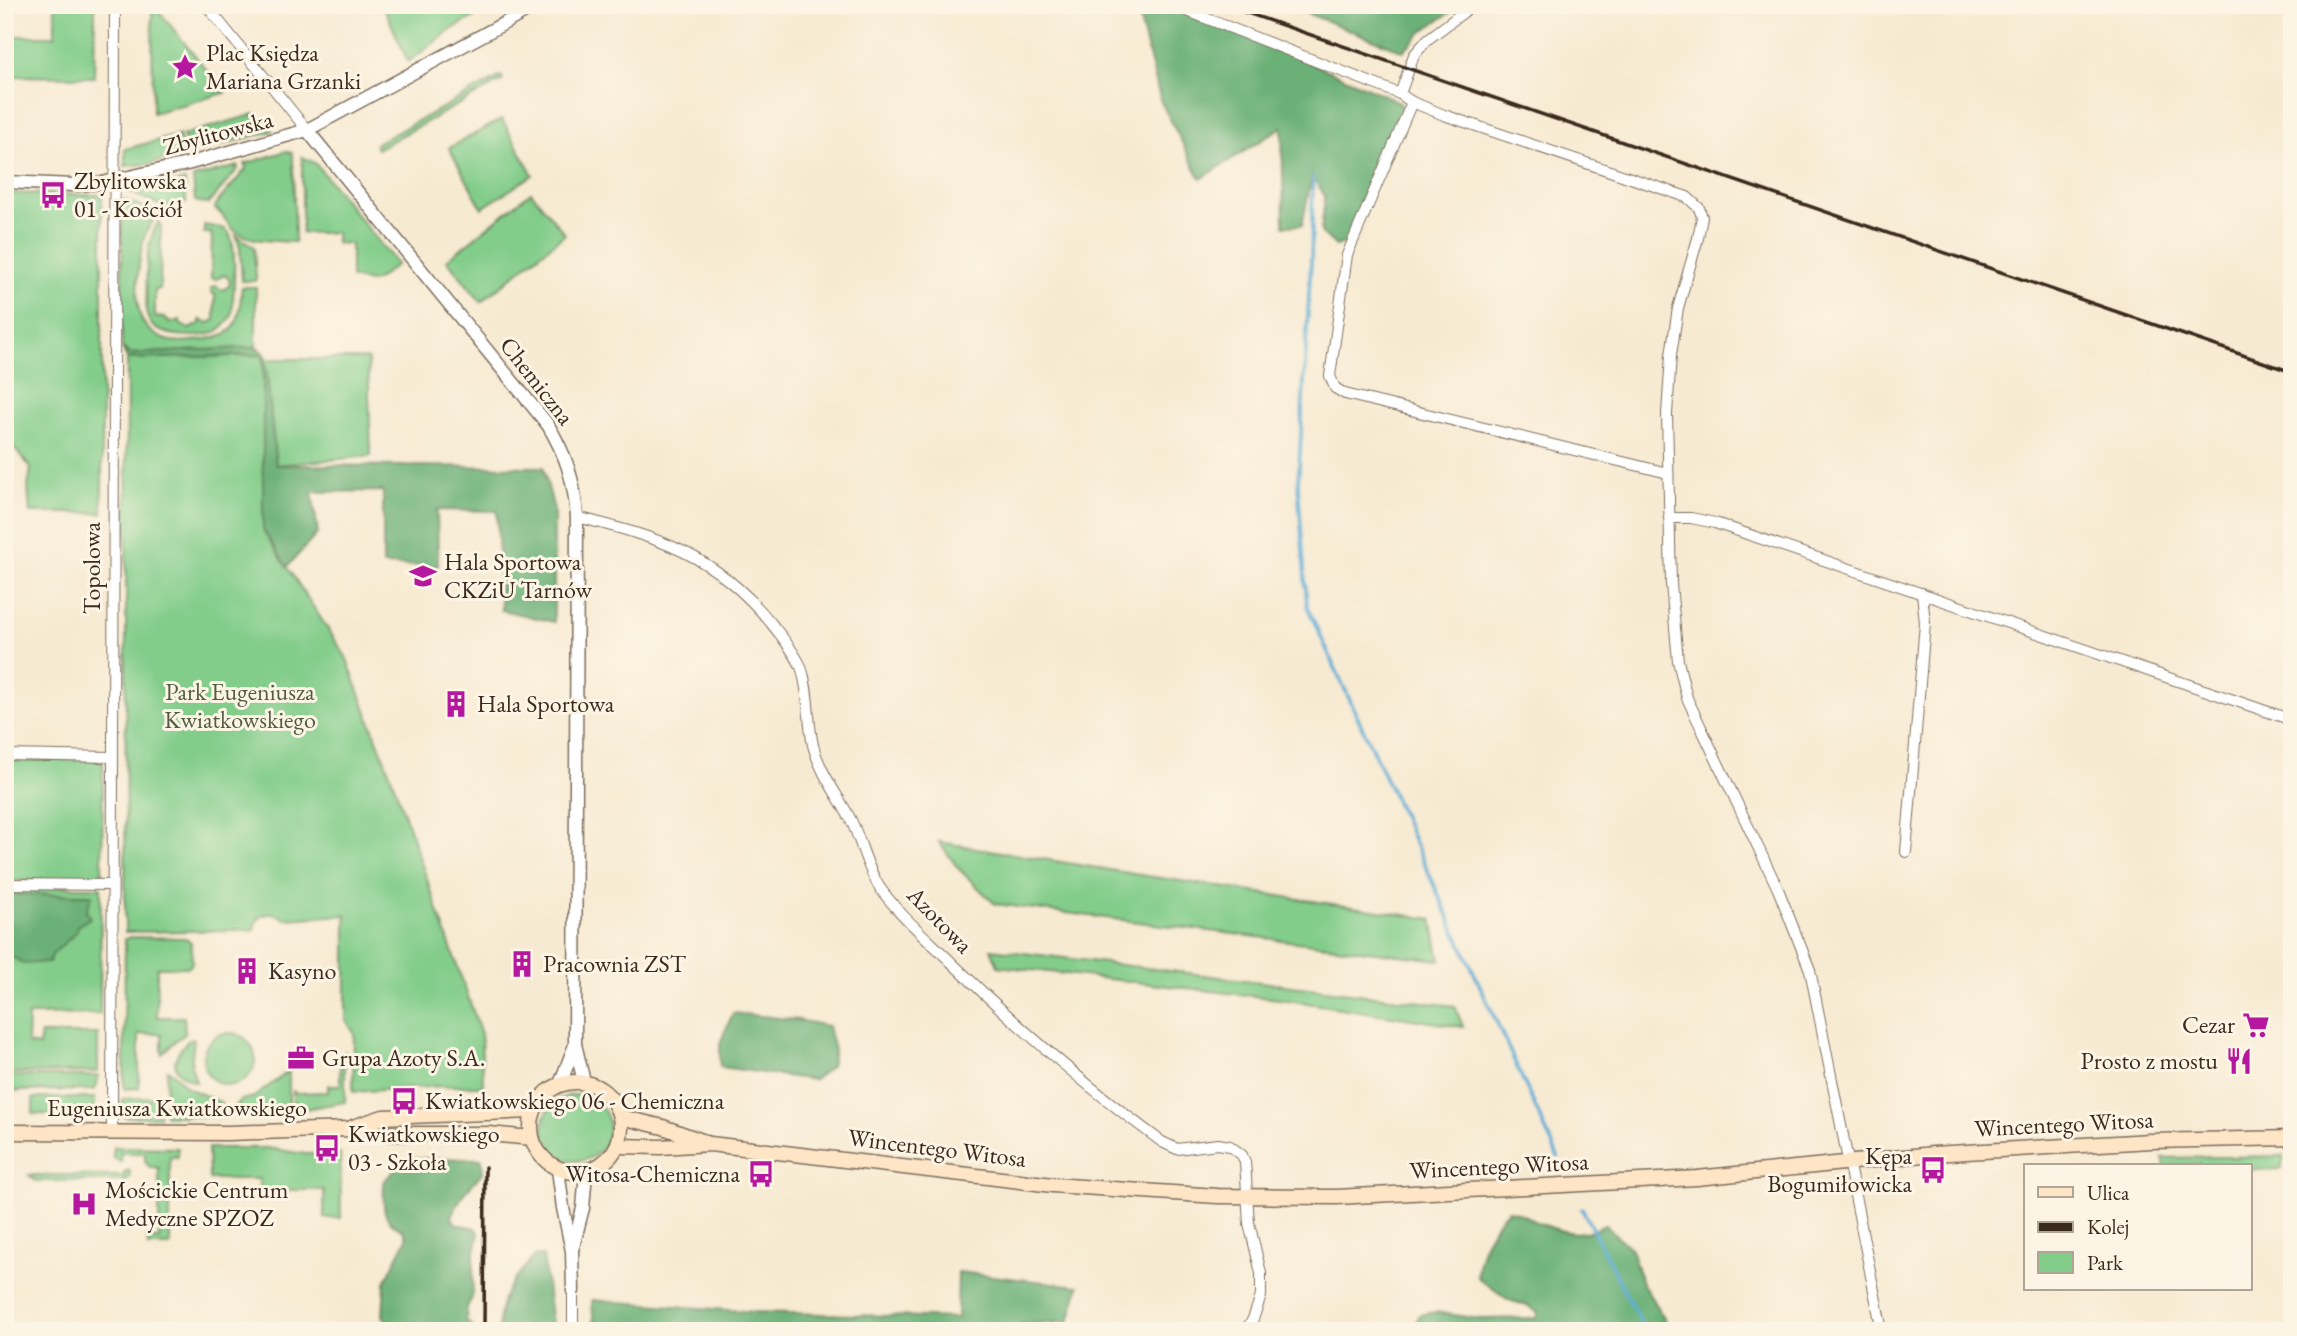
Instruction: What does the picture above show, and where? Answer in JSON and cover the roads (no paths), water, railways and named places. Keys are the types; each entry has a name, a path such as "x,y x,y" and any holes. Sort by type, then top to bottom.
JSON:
{"main road":[{"path":"584,1082 594,1085 611,1098 621,1117 621,1137 608,1160 586,1172 558,1169 541,1157 532,1138 530,1129 534,1111 544,1095 560,1084 584,1082"},
{"name":"Eugeniusza Kwiatkowskiego","path":"348,1129 383,1117 534,1111"},
{"name":"Wincentego Witosa","path":"621,1117 663,1127 709,1144"},
{"name":"Eugeniusza Kwiatkowskiego","path":"5,1132 228,1133 348,1129 389,1134 489,1134 532,1138"},
{"name":"Wincentego Witosa","path":"618,1146 709,1144 1053,1185 1248,1197 1363,1196 1672,1180 1933,1154 2140,1142 2292,1138"}],"street":[{"name":"Topolowa","path":"112,1132 115,5"},
{"name":"Chemiczna","path":"206,5 548,425 571,471 577,517 575,1044 584,1082"},
{"name":"Zbylitowska","path":"5,182 73,185 113,181 187,164 307,130 538,5"},
{"path":"1172,5 1400,94 1444,115 1687,197 1699,208 1702,217 1698,239 1678,308 1671,355 1667,414 1675,640 1687,698 1778,890 1810,970 1882,1331"},
{"path":"1400,94 1415,55 1428,39 1474,5"},
{"path":"1412,102 1347,255 1330,376 1335,388 1345,394 1668,473"},
{"name":"Azotowa","path":"577,517 674,546 706,562 755,604 799,664 807,686 813,743 820,766 851,821 871,872 881,889 912,924 1049,1054 1162,1142 1177,1149 1218,1144 1230,1146 1242,1154 1245,1162 1249,1223 1261,1273 1261,1296 1253,1319 1245,1331"},
{"path":"1669,518 1691,518 1715,523 2292,720"},
{"path":"1906,852 1925,622 1922,593"},
{"path":"5,755 112,757"},
{"path":"5,884 112,885"},
{"name":"Chemiczna","path":"560,1084 575,1044"},
{"path":"558,1169 572,1251 573,1331"},
{"path":"572,1251 583,1208 586,1172"}],"waterway":[{"path":"1313,177 1298,485 1307,606 1558,1157"},
{"path":"1582,1209 1645,1331"}],"railway":[{"path":"1224,5 2292,372"},
{"path":"484,1331 485,1167"}],"place":[{"name":"Plac Księdza Mariana Grzanki","path":"185,67"},
{"name":"Zbylitowska 01 - Kościół","path":"53,195"},
{"name":"Hala Sportowa CKZiU Tarnów","path":"423,576"},
{"name":"Hala Sportowa","path":"456,704"},
{"name":"Pracownia ZST","path":"522,964"},
{"name":"Kasyno","path":"247,971"},
{"name":"Cezar","path":"2256,1025"},
{"name":"Grupa Azoty S.A.","path":"301,1058"},
{"name":"Prosto z mostu","path":"2239,1061"},
{"name":"Kwiatkowskiego 06 - Chemiczna","path":"404,1101"},
{"name":"Kwiatkowskiego 03 - Szkoła","path":"327,1148"},
{"name":"Kępa Bogumiłowicka","path":"1933,1170"},
{"name":"Witosa-Chemiczna","path":"761,1174"},
{"name":"Mościckie Centrum Medyczne SPZOZ","path":"84,1204"}],"park label":[{"name":"Park Eugeniusza Kwiatkowskiego","path":"240,706"}]}
